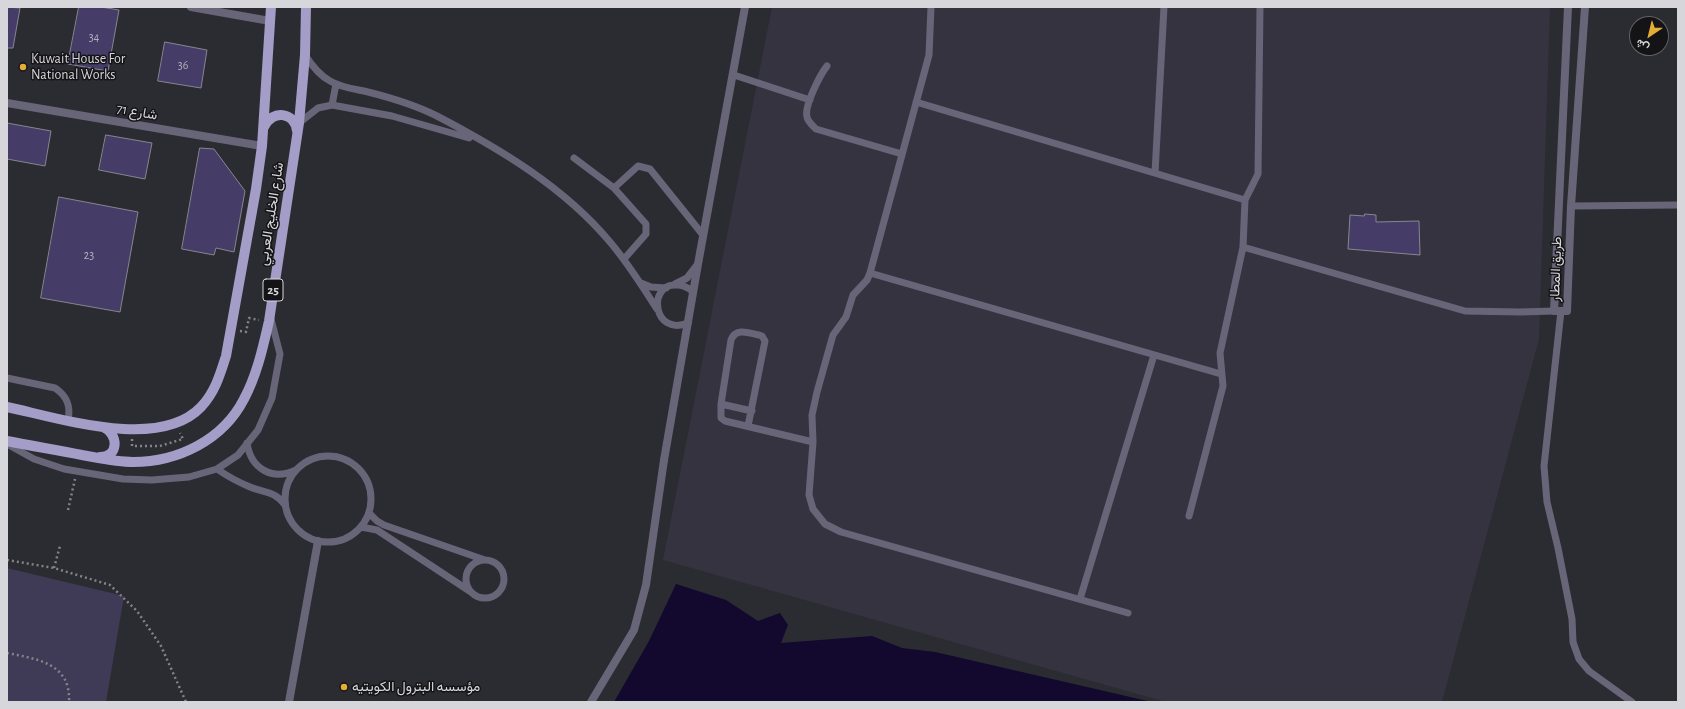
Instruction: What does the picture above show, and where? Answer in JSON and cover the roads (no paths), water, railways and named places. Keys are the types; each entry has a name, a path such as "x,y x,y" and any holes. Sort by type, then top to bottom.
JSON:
{"main road":[{"name":"شارع الخليج العربي","path":"7,407 101,427 154,429 175,423 188,416 200,408 213,391 219,380 232,329 262,146 271,7"},
{"name":"شارع الخليج العربي","path":"7,443 132,462 155,461 191,450 213,436 234,415 244,400 264,346 269,318 298,133 305,55 306,7"},
{"path":"264,128 272,117 279,115 287,116 293,120 298,133"},
{"path":"95,457 104,457 111,453 115,445 114,437 109,430 101,427"}],"street":[{"path":"191,7 270,21"},
{"path":"591,702 634,630 646,585 664,460 703,235 734,75 745,7"},
{"name":"طريق المطار","path":"1568,7 1558,311 1567,311 1571,206 1585,7"},
{"name":"شارع 71","path":"7,103 262,146"},
{"path":"290,702 318,541"}],"lane":[{"path":"931,7 929,55 870,273 866,280 853,294 846,317 833,335 817,392 812,415 813,442 809,495 813,509 825,524 841,532 1128,613"},
{"path":"1155,173 1164,7"},
{"path":"1189,516 1223,386 1220,353 1243,247 1245,200 1258,174 1260,7"},
{"path":"305,55 318,72 336,84 416,107 436,116 518,163 562,195 596,226 624,259 657,309 660,317 666,322 674,325 688,323"},
{"path":"828,66 822,73 815,86 810,100 807,118 810,124 816,129 902,154"},
{"path":"734,75 810,100"},
{"path":"332,105 336,84"},
{"path":"916,102 1245,200"},
{"path":"299,123 318,108 332,105 392,116 429,125 482,142"},
{"path":"574,158 614,188 646,224 646,234 624,259"},
{"path":"614,188 638,166 650,168 703,235"},
{"path":"1571,206 1678,205"},
{"path":"1243,247 1464,310 1520,312 1558,311 1544,466 1547,502 1560,555 1572,619 1573,642 1579,659 1589,671 1632,702"},
{"path":"657,309 657,301 660,293 666,288 687,278 698,264"},
{"path":"870,273 1221,374"},
{"path":"639,282 651,288 666,288"},
{"path":"674,284 682,285 689,288 693,292"},
{"path":"7,443 34,458 64,468 122,479 152,480 189,477 217,469 238,455 258,430 272,398 280,354 269,318"},
{"path":"748,426 765,342 762,336 742,332 736,333 731,340 721,404 720,415 723,420 813,442"},
{"path":"1080,600 1154,355"},
{"path":"7,378 55,388 66,398 69,405 70,413 68,420"},
{"path":"721,404 752,411"},
{"path":"247,443 252,459 256,465 264,471 275,474 287,474 298,469"},
{"path":"217,469 233,480 251,488 274,494 280,498 296,528 306,536 318,541 330,542 342,540 352,535 361,527 368,513 371,500 369,487 355,466 344,460 332,457 320,457 308,461 298,469 290,479 286,492 285,505"},
{"path":"361,527 377,530 477,596 485,598 492,597 502,586 504,579 502,572 498,566 492,562 384,524 377,521 368,513"},
{"path":"471,592 467,586 467,571 478,561 485,560"}],"place":[{"name":"Kuwait House For National Works","path":"23,67"},
{"name":"مؤسسه البترول الكويتيه","path":"344,687"}]}
